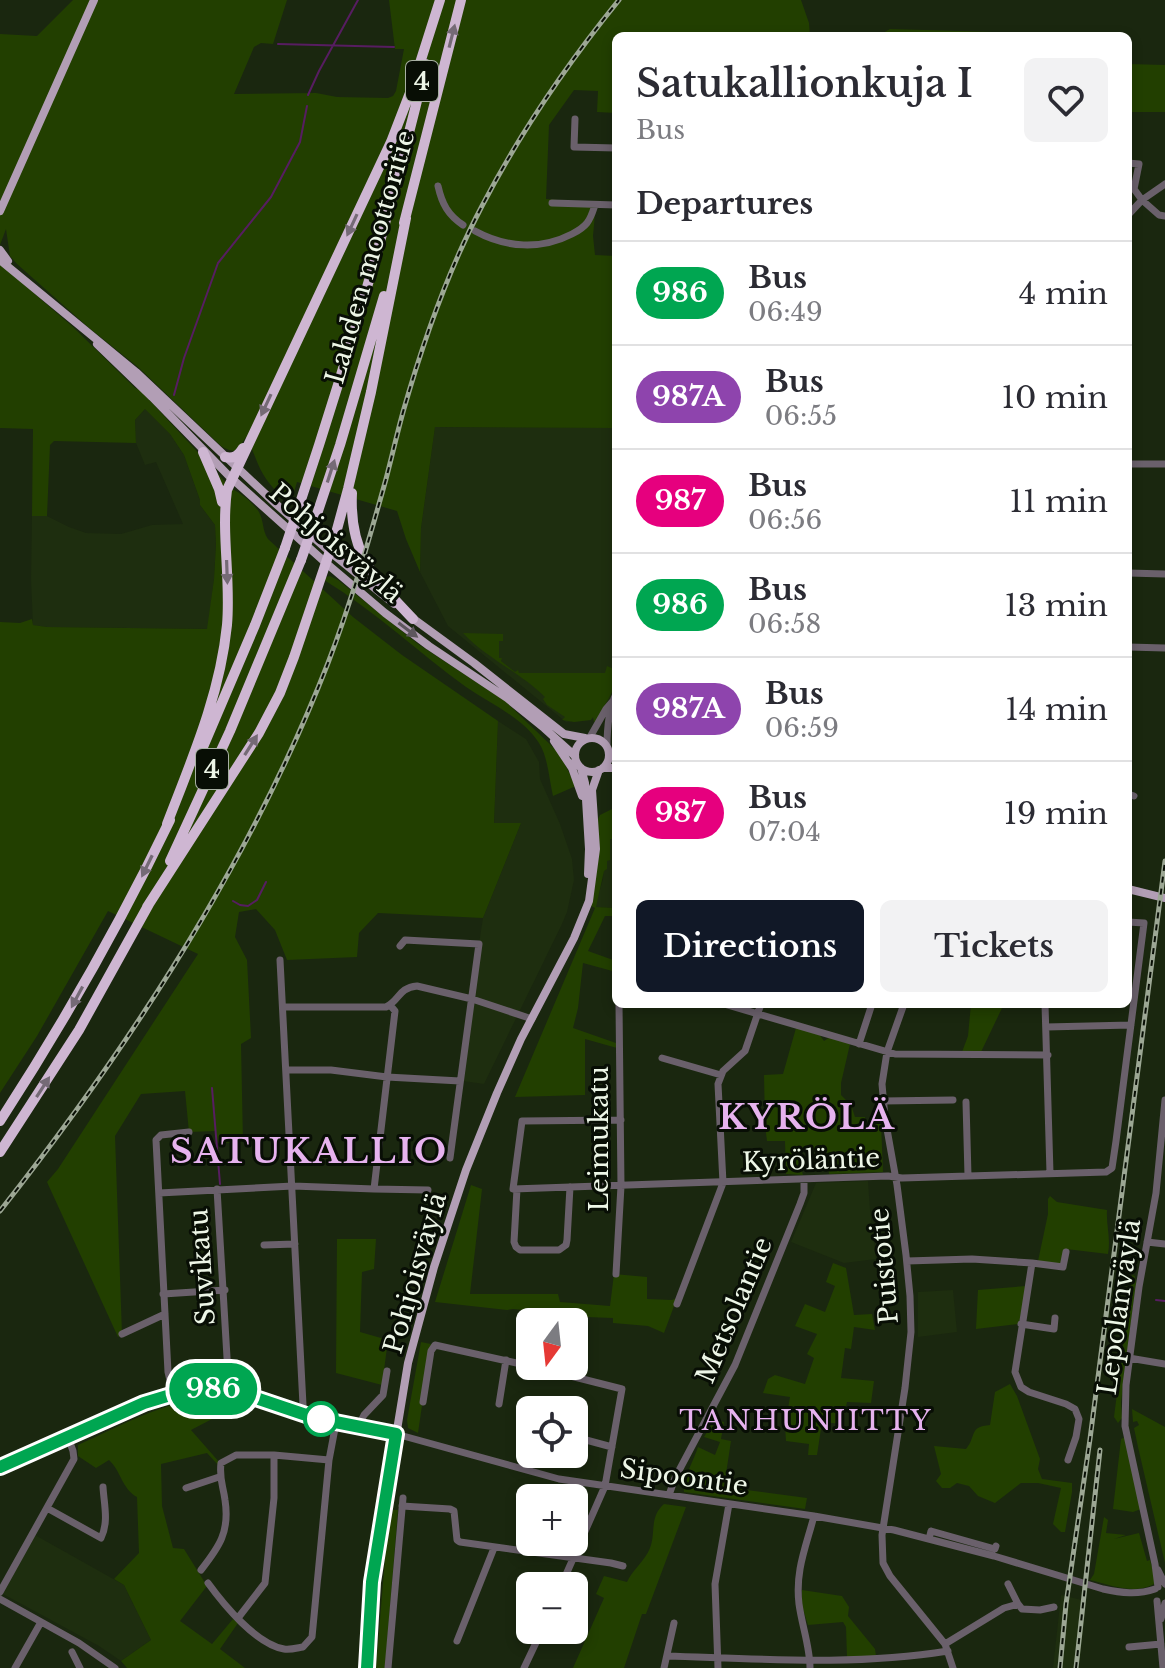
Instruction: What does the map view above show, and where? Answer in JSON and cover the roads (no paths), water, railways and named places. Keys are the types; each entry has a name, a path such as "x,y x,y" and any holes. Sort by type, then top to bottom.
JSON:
{"highway":[{"name":"Lahden moottoritie","path":"167,824 254,629 324,432 388,213 440,0"},
{"path":"167,824 201,737 220,669 228,602 227,490 391,142 440,0"},
{"name":"Lahden moottoritie","path":"147,907 191,816 273,629 315,520 406,218 461,0"},
{"path":"147,907 271,712 294,657 330,552 357,454 406,218"},
{"path":"225,457 240,454 249,441"},
{"path":"203,452 219,489 225,527"},
{"path":"357,454 351,504 357,545 374,577 413,619"},
{"name":"4","path":"0,1121 63,1022 167,824"},
{"name":"4","path":"0,1152 79,1030 147,907"}],"main road":[{"path":"0,211 94,0"},
{"path":"0,201 52,94"},
{"name":"Pohjoisväylä","path":"2,256 91,337 136,372 330,552 564,734 588,737"},
{"name":"Pohjoisväylä","path":"91,337 203,452 326,563 429,646 507,698 575,756"},
{"path":"544,728 572,768 585,807"},
{"path":"612,752 600,739 588,737 576,749 575,756 581,768 589,773 612,768"},
{"path":"601,769 608,757 607,748"},
{"name":"Pohjoisväylä","path":"581,768 589,849 584,912"},
{"name":"Pohjoisväylä","path":"367,1668 372,1582 408,1363 434,1267 466,1170 497,1093 574,938 589,901 596,849 592,790 601,769"},
{"path":"1132,890 1165,898"}],"street":[{"path":"575,119 574,147 612,148"},
{"path":"1132,163 1139,164 1134,189 1159,215 1165,216"},
{"path":"1132,211 1165,184"},
{"path":"438,186 447,211 463,225"},
{"path":"552,203 612,205"},
{"path":"475,231 507,243 549,243 581,229 589,221 595,205"},
{"path":"1132,464 1165,464"},
{"path":"1132,573 1165,574"},
{"path":"1132,647 1165,648"},
{"path":"588,737 612,702"},
{"path":"607,748 607,725 612,702"},
{"path":"1046,1027 1131,1025 1144,923 1132,922"},
{"path":"400,946 405,940 479,944 450,1158"},
{"path":"280,960 302,1414"},
{"path":"283,1007 386,1007 401,991 417,986 472,999 532,1019"},
{"path":"374,1189 395,1011 390,1005"},
{"name":"Leimukatu","path":"616,1274 621,1186 619,1008"},
{"path":"739,1008 895,1054 1048,1055"},
{"path":"677,1304 723,1183 718,1084 723,1071 745,1051 760,1008"},
{"path":"859,1044 871,1008"},
{"name":"Puistotie","path":"903,1008 887,1052 882,1084 907,1261 911,1312 909,1358 883,1528 883,1563 946,1647"},
{"path":"1045,1008 1050,1173"},
{"name":"Kyröläntie","path":"515,1189 1106,1172 1112,1168 1131,1025"},
{"path":"662,1058 721,1075"},
{"path":"286,1070 331,1070 460,1081"},
{"path":"883,1101 953,1100"},
{"path":"966,1102 968,1176"},
{"name":"Lepolanväylä","path":"1163,1668 1161,1594 1125,1426 1125,1394 1159,1172 1165,1102"},
{"path":"570,1187 566,1245 559,1250 520,1250 516,1247 515,1189 522,1121 621,1120"},
{"path":"173,1393 168,1372 156,1140 161,1135 189,1132"},
{"name":"Metsolantie","path":"669,1495 736,1361 804,1193 804,1179"},
{"path":"159,1193 293,1186 428,1190"},
{"name":"Suvikatu","path":"217,1189 229,1391"},
{"path":"1147,1242 1165,1244"},
{"path":"264,1245 295,1244"},
{"path":"907,1261 972,1259 1063,1267 1066,1252"},
{"path":"1032,1263 1015,1372 1021,1387 1029,1392 1075,1409 1079,1419 1068,1460"},
{"path":"163,1294 225,1290"},
{"path":"122,1334 165,1314"},
{"path":"1021,1324 1054,1329 1055,1318"},
{"path":"423,1402 433,1347 438,1345 516,1362"},
{"path":"1129,1358 1165,1364"},
{"path":"499,1404 506,1360"},
{"path":"358,1427 364,1415 383,1395 387,1371"},
{"path":"568,1572 605,1486 622,1389 586,1380"},
{"name":"Sipoontie","path":"0,1467 144,1403 173,1393 208,1388 267,1401 336,1423 396,1434 559,1479 883,1528 994,1556 1103,1589 1161,1594"},
{"path":"208,1583 223,1605 262,1640 284,1649 303,1647 312,1637 329,1460 336,1423"},
{"path":"0,1592 74,1459 68,1437"},
{"path":"588,1441 612,1447"},
{"path":"201,1570 217,1550 227,1516 219,1477 221,1463 236,1455 329,1460"},
{"path":"238,1618 265,1583 274,1498 274,1455"},
{"path":"186,1488 219,1477"},
{"path":"47,1508 101,1538 106,1516 103,1487"},
{"path":"388,1668 402,1502 454,1511 457,1540 460,1542 623,1566"},
{"path":"718,1668 715,1584 729,1504"},
{"path":"810,1664 798,1587 804,1547 814,1516"},
{"path":"929,1539 931,1531 995,1549 996,1546"},
{"path":"457,1641 494,1548"},
{"path":"1008,1584 1022,1609 1054,1607"},
{"path":"0,1599 79,1643 115,1668"},
{"path":"667,1656 810,1664 891,1658 946,1647 1004,1608 1018,1604"},
{"path":"15,1668 41,1622"},
{"path":"664,1668 674,1623"},
{"path":"524,1668 535,1644"},
{"path":"1129,1647 1161,1644"},
{"path":"946,1647 953,1668"},
{"path":"72,1652 80,1668"},
{"path":"891,1658 892,1668"}],"waterway":[{"path":"308,95 358,0"},
{"path":"278,44 394,47"},
{"path":"174,395 218,263 271,197 300,142 307,106"},
{"path":"233,901 248,906 257,900 266,882"},
{"path":"212,1088 220,1184"},
{"path":"1156,1300 1165,1301"}],"railway":[{"path":"0,1211 49,1148 141,1017 225,880 263,809 328,663 366,548 419,359 458,255 528,126 619,0"},
{"path":"1060,1668 1165,861"},
{"path":"1076,1668 1100,1450"}],"district":[{"name":"KYRÖLÄ","path":"807,1117"},
{"name":"SATUKALLIO","path":"309,1151"},
{"name":"TANHUNIITTY","path":"806,1420"}]}
